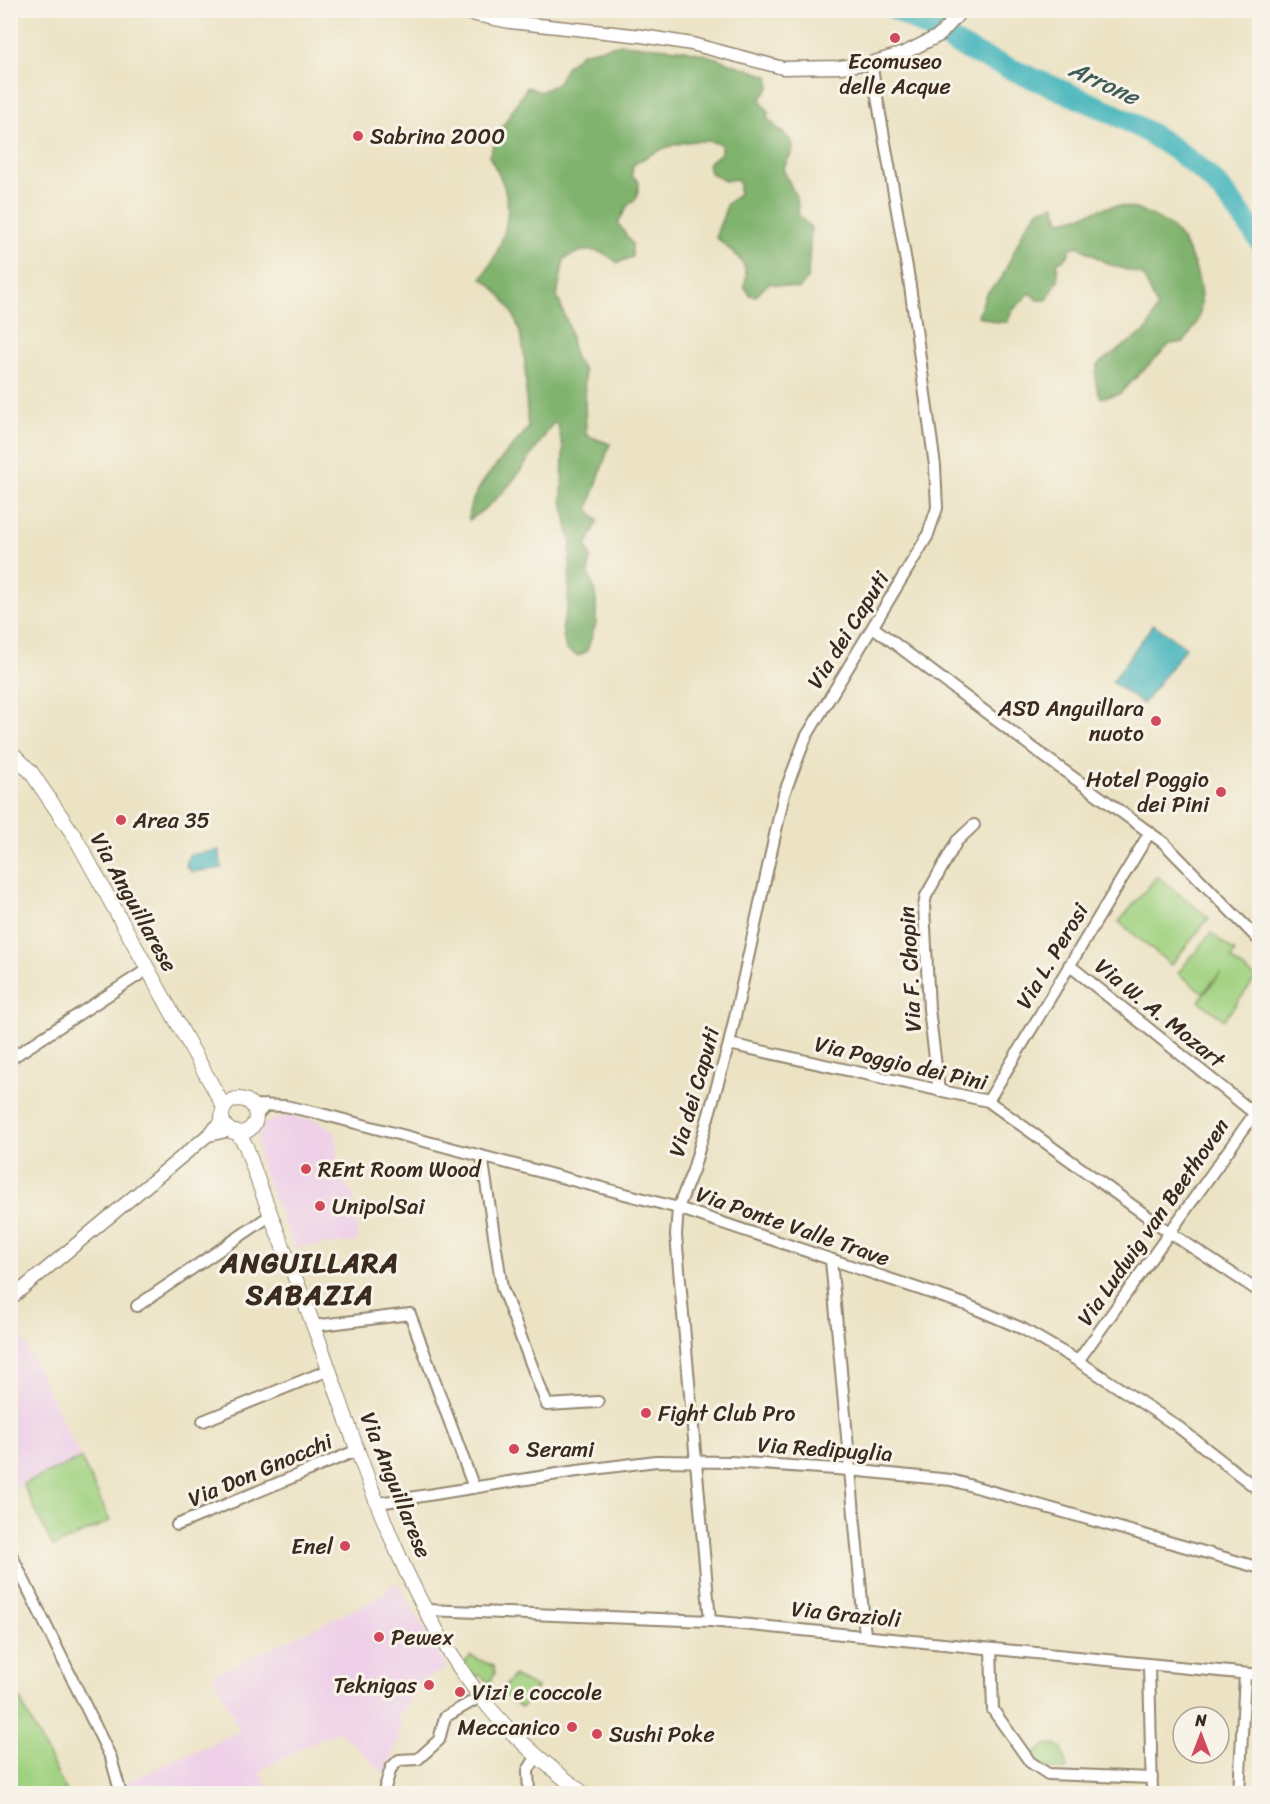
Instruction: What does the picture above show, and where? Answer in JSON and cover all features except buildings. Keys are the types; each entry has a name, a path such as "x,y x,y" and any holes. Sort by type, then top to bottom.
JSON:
{"main road":[{"name":"Via Anguillarese","path":"10,750 31,772 75,837 210,1081 239,1117 246,1146 358,1450 427,1610 480,1697 537,1756 584,1794"}],"street":[{"path":"452,10 510,22 642,36 692,44 783,68 840,67 871,63 904,53 933,40 962,10"},
{"name":"Via dei Caputi","path":"710,1621 698,1462 676,1235 678,1208 693,1170 729,1044 784,794 806,737 927,537 937,508 935,466 909,279 871,63"},
{"path":"873,627 1045,757 1164,843 1260,941"},
{"name":"Via F. Chopin","path":"939,1090 929,1009 924,906 926,896 957,841 974,825"},
{"name":"Via L. Perosi","path":"988,1101 1150,832"},
{"name":"Via W. A. Mozart","path":"1069,965 1257,1109"},
{"path":"10,1059 147,969"},
{"name":"Via Poggio dei Pini","path":"729,1044 988,1101 1169,1232 1260,1292"},
{"name":"Via Ponte Valle Trave","path":"239,1117 266,1105 318,1113 678,1208 966,1305 1023,1329 1078,1361 1177,1426 1260,1491"},
{"name":"Via Ludwig van Beethoven","path":"1078,1361 1257,1109"},
{"path":"12,1294 208,1135 239,1117"},
{"path":"482,1156 502,1288 547,1405 598,1402"},
{"path":"137,1306 271,1215"},
{"path":"831,1260 865,1635"},
{"path":"313,1326 410,1314 474,1488"},
{"path":"203,1421 329,1370"},
{"name":"Via Don Gnocchi","path":"177,1525 358,1450"},
{"name":"Via Redipuglia","path":"379,1503 645,1462 698,1462 850,1470 951,1480 1260,1568"},
{"path":"10,1552 106,1748 121,1794"},
{"name":"Via Grazioli","path":"427,1610 710,1621 1260,1675"},
{"path":"991,1649 993,1710 1030,1762 1048,1774 1152,1778"},
{"path":"1149,1665 1152,1794"},
{"path":"1239,1794 1245,1674"},
{"path":"383,1794 391,1768 399,1760 418,1759 439,1740 446,1718 480,1697"},
{"path":"529,1794 528,1770 537,1756"}],"shaded area":[{"path":"288,1116 320,1122 335,1132 341,1181 354,1194 358,1242 294,1247 262,1170 257,1142 260,1129 265,1123"},
{"path":"10,1313 81,1458 11,1490"},
{"path":"397,1582 447,1668 421,1682 397,1720 403,1727 399,1731 398,1741 386,1776 339,1731 305,1746 260,1771 268,1789 252,1793 127,1793 124,1783 240,1731 213,1675 374,1600"}],"green space":[{"path":"621,44 679,49 707,55 768,76 770,86 760,100 769,112 766,117 792,142 793,150 783,169 797,199 799,216 811,228 808,278 799,289 769,283 756,296 750,295 744,286 746,277 743,263 716,237 726,205 739,194 739,182 735,179 725,181 710,173 708,163 721,153 721,144 709,141 675,144 633,165 632,175 639,182 637,198 628,205 618,223 632,244 632,257 618,263 604,254 585,251 564,259 557,296 569,327 574,356 584,370 586,435 610,444 588,509 598,521 586,546 591,557 588,573 596,593 596,623 587,651 579,656 566,650 562,627 568,605 571,543 562,499 563,449 558,425 553,423 526,464 495,500 469,520 474,497 482,484 528,428 525,365 519,328 511,310 499,294 482,278 499,248 507,213 504,186 489,156 498,134 527,87 540,92 557,84 567,66 582,53"},
{"path":"1055,205 1060,221 1118,206 1146,213 1166,223 1176,232 1183,241 1193,263 1201,300 1196,325 1184,342 1170,344 1119,394 1101,398 1096,381 1098,364 1148,329 1157,307 1143,275 1108,264 1078,246 1070,248 1068,256 1057,263 1058,280 1047,300 1037,300 1030,293 1012,311 1007,322 996,322 978,316 986,294 1001,279 1025,228 1039,210"},
{"path":"1157,876 1209,918 1171,965 1119,922"},
{"path":"1211,933 1235,952 1231,959 1256,978 1224,1020 1199,1001 1221,972 1203,993 1178,973"},
{"path":"81,1458 110,1521 53,1547 23,1484"},
{"path":"471,1656 493,1666 495,1673 489,1683 480,1675 474,1678 464,1663"},
{"path":"513,1676 537,1688 522,1708 500,1692"},
{"path":"16,1691 67,1793 11,1793 11,1694"},
{"path":"1049,1744 1062,1748 1067,1770 1047,1767 1035,1759 1032,1754"}],"water":[{"path":"1153,624 1186,647 1143,704 1112,682"},
{"path":"219,850 222,868 192,872 186,866 189,855"}],"waterway":[{"name":"Arrone","path":"897,10 970,51 1132,123 1160,140 1212,180 1232,202 1260,241"}],"place":[{"name":"Ecomuseo delle Acque","path":"895,38"},
{"name":"Sabrina 2000","path":"358,136"},
{"name":"ASD Anguillara nuoto","path":"1156,721"},
{"name":"Hotel Poggio dei Pini","path":"1221,792"},
{"name":"Area 35","path":"121,820"},
{"name":"REnt Room Wood","path":"306,1169"},
{"name":"UnipolSai","path":"320,1206"},
{"name":"Fight Club Pro","path":"646,1413"},
{"name":"Serami","path":"514,1449"},
{"name":"Enel","path":"345,1546"},
{"name":"Pewex","path":"379,1637"},
{"name":"Teknigas","path":"429,1685"},
{"name":"Vizi e coccole","path":"460,1692"},
{"name":"Meccanico","path":"572,1727"},
{"name":"Sushi Poke","path":"597,1734"}],"district":[{"name":"ANGUILLARA SABAZIA","path":"310,1278"}]}
